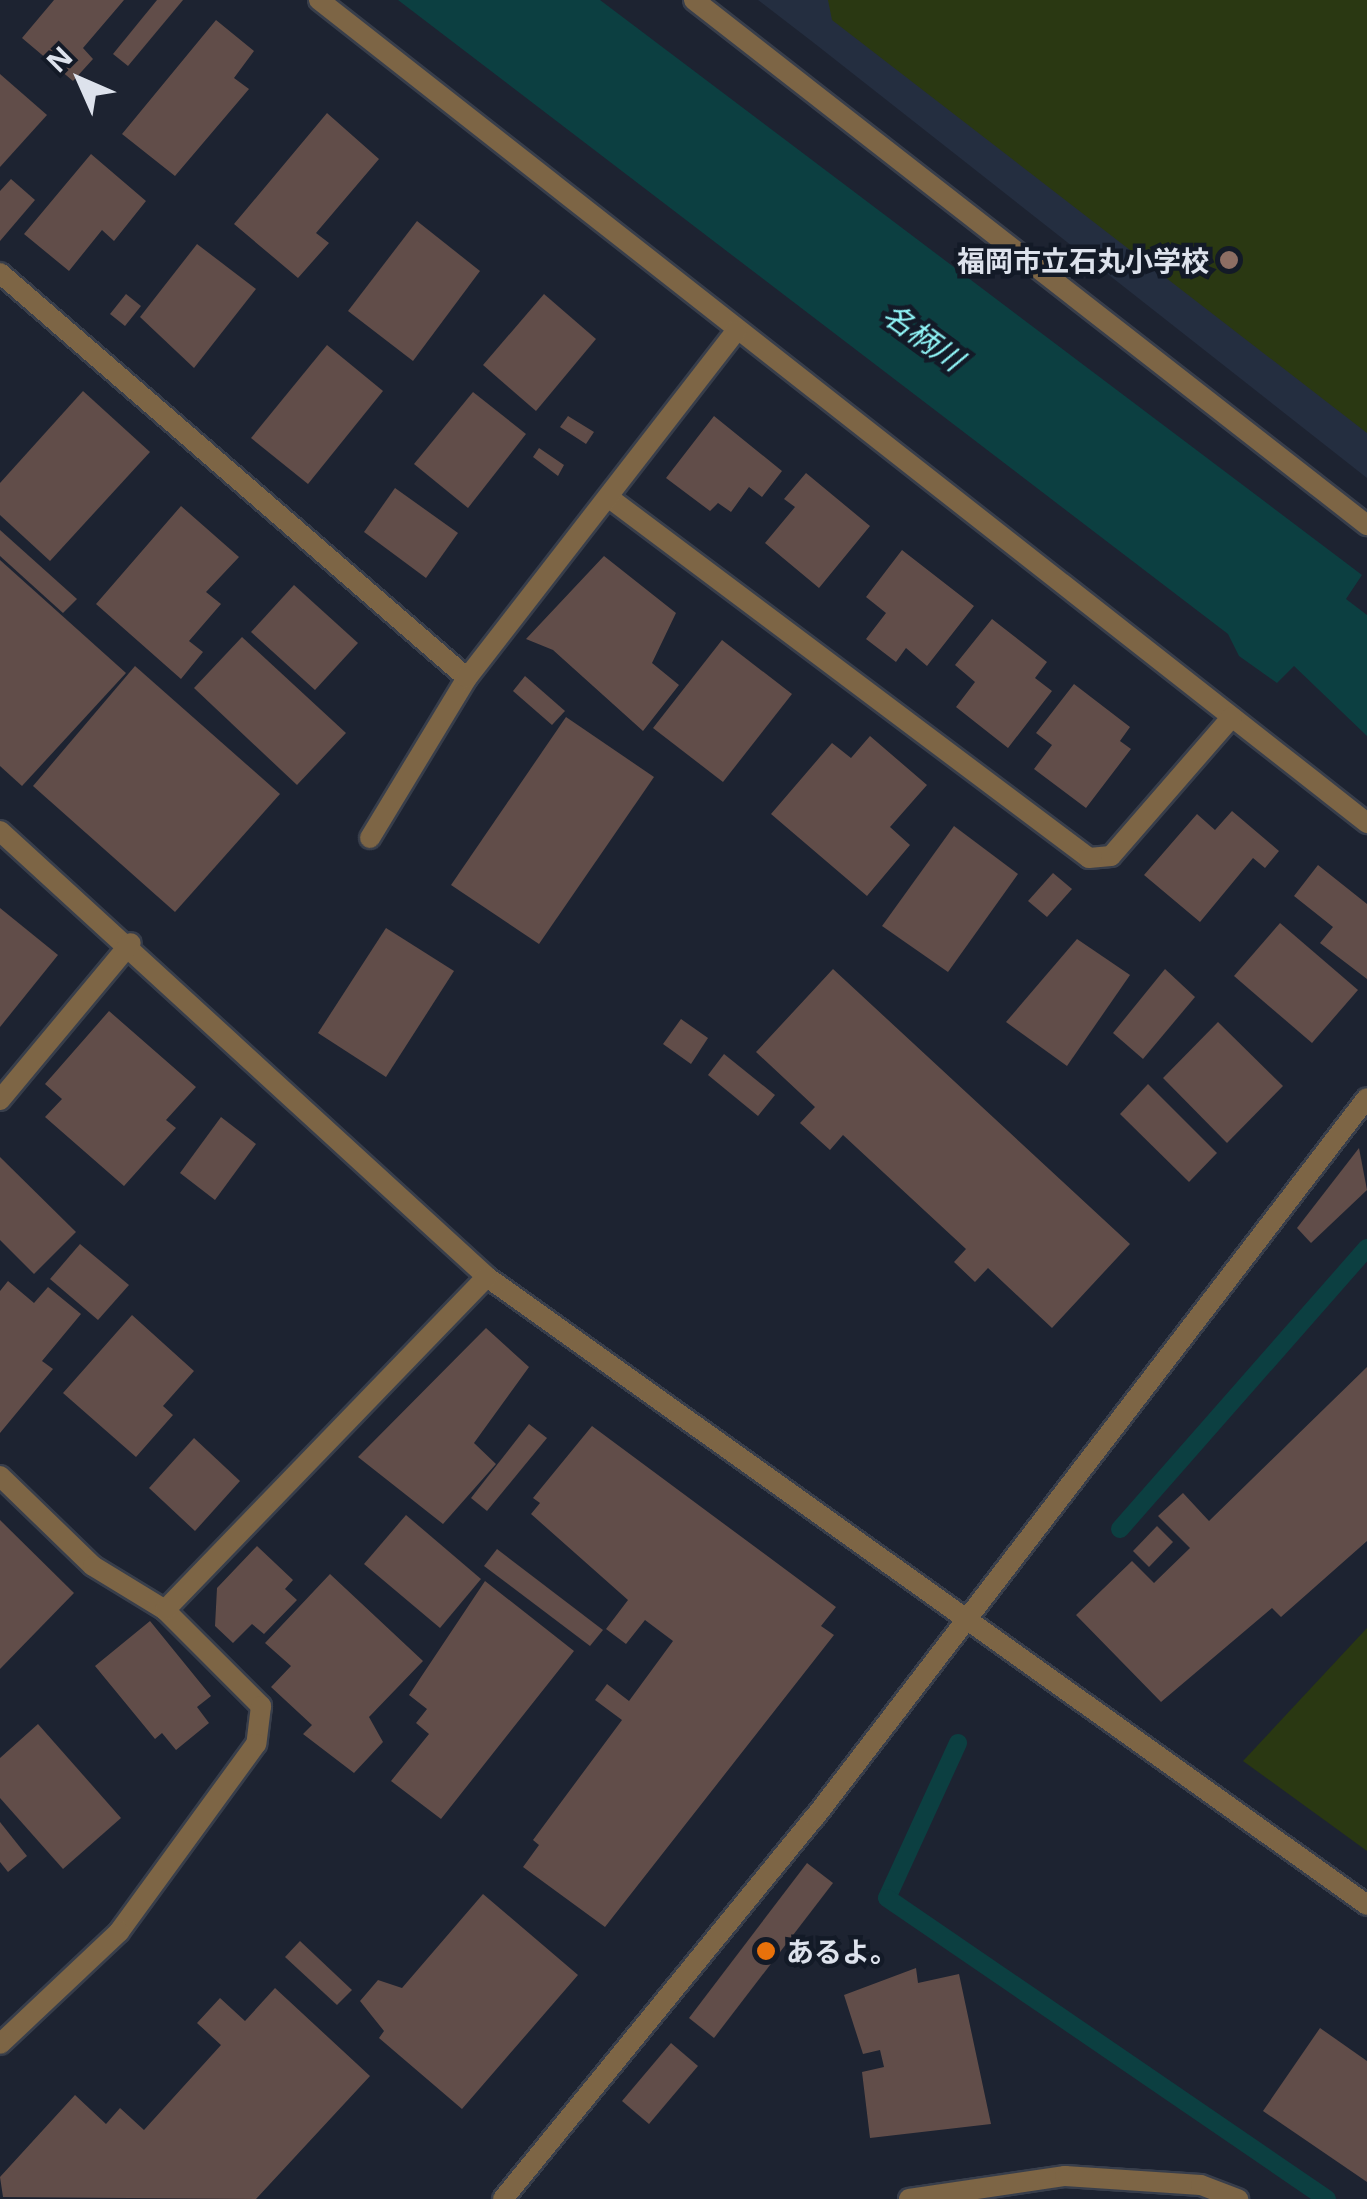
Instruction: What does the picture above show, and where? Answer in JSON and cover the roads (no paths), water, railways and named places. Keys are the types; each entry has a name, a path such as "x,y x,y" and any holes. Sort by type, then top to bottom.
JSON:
{"street":[{"path":"320,0 736,331 1367,822"},
{"path":"694,0 1367,525"},
{"path":"0,273 467,678"},
{"path":"370,838 467,678 736,331"},
{"path":"608,498 1089,858 1110,856 1232,717"},
{"path":"0,831 132,943 487,1276 1367,1905"},
{"path":"0,1100 132,943"},
{"path":"503,2199 968,1618 1367,1098"},
{"path":"165,1610 487,1276"},
{"path":"0,1476 93,1566 165,1610 261,1706 256,1744 120,1932 0,2044"},
{"path":"909,2199 1065,2176 1201,2185 1238,2199"}],"water":[{"name":"名柄川","path":"398,0 600,0 1362,575 1346,599 1367,615 1367,736 1294,666 1277,683 1239,656 1228,634"}],"waterway":[{"path":"1120,1529 1367,1248"},
{"path":"958,1743 887,1898 1327,2199"}],"place":[{"name":"福岡市立石丸小学校","path":"1229,260"},
{"name":"あるよ。","path":"766,1951"}]}
